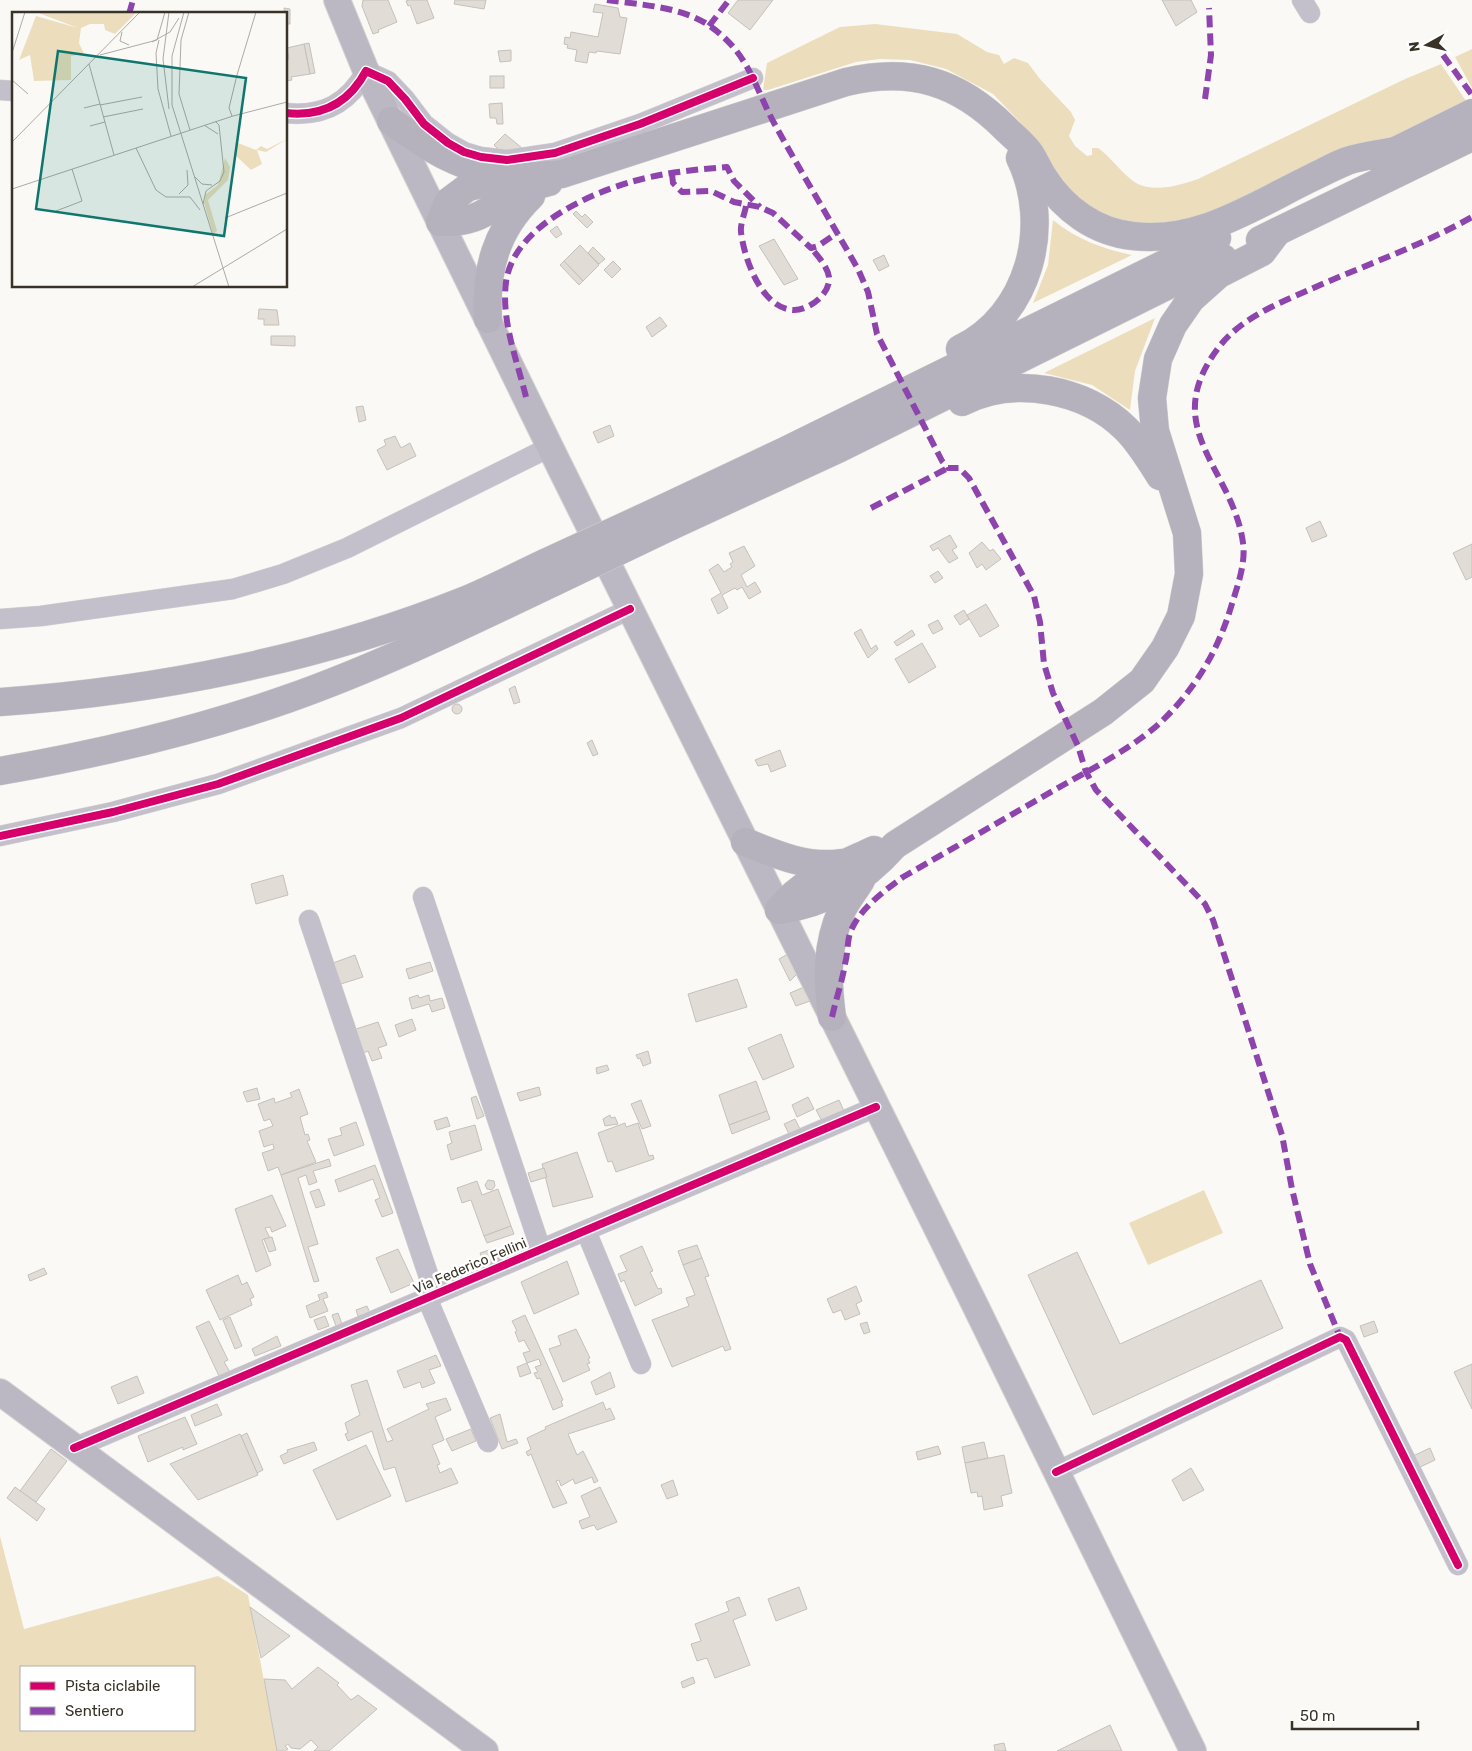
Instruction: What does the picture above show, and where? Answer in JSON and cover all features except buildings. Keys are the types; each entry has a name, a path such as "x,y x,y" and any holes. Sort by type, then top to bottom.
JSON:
{"highway":[{"path":"556,178 507,178 478,184 459,192 448,202 440,222 459,222 479,217 525,190 556,178 846,82 886,76 918,78 952,89 977,103 1028,151 1054,192 1075,213 1118,233 1159,238 1199,232 1347,161 1396,151"},
{"path":"0,771 131,745 192,730 288,699 440,636 549,573 666,517 800,444 1472,113"},
{"path":"391,121 437,154 462,165 507,178"},
{"path":"800,444 856,400 964,347 987,332 1009,309 1029,263 1035,232 1029,182 1025,168 1002,126"},
{"path":"666,517 840,448 1472,137"},
{"path":"488,319 487,280 495,247 502,232 523,204 556,178"},
{"path":"832,1017 827,984 829,956 833,935 858,867 873,851 895,845 1103,712 1142,681 1165,648 1181,616 1189,574 1187,533 1155,430 1152,398 1158,359 1172,325 1192,298 1219,274 1262,252 1277,232"},
{"path":"840,448 902,433 966,400 985,394 1010,389 1059,392 1090,404 1126,429 1146,453 1178,505"},
{"path":"0,702 74,697 165,683 247,667 342,641 549,573"},
{"path":"745,842 800,862 824,866 858,867"},
{"path":"779,910 789,897 808,882 858,867"}],"main road":[{"path":"337,0 366,71 1193,1751"},
{"path":"0,1383 9,1399 485,1751"}],"street":[{"path":"288,113 302,114 326,110 358,87 366,71 388,82 405,99 424,124 448,143 481,157 506,160 555,153 640,124 753,78"},
{"path":"0,619 41,616 233,589 283,574 347,548 550,447"},
{"path":"0,836 113,812 218,784 401,718 630,609"},
{"path":"423,897 541,1250"},
{"path":"309,920 431,1296 488,1442"},
{"name":"Via Federico Fellini","path":"74,1448 876,1107"},
{"path":"586,1231 641,1364"},
{"path":"1056,1472 1340,1337 1346,1340 1458,1565"}],"shaded area":[{"path":"875,24 957,34 987,52 999,55 1004,64 1014,58 1028,63 1040,79 1071,112 1075,120 1069,136 1075,146 1087,156 1092,155 1092,148 1098,148 1131,180 1143,186 1159,188 1176,186 1198,179 1405,79 1441,64 1466,101 1396,137 1203,221 1157,231 1086,211 1020,122 993,94 946,69 910,60 880,59 856,62 763,90 767,63 840,27"},
{"path":"1472,49 1472,88 1455,57"},
{"path":"1053,220 1071,233 1090,242 1132,255 1033,303 1048,265"},
{"path":"1155,318 1135,371 1130,410 1092,385 1044,373"},
{"path":"1204,1190 1223,1233 1148,1265 1129,1223"},
{"path":"0,1536 24,1629 218,1576 248,1595 277,1751 0,1751"}],"marked path":[{"path":"130,12 133,0"},
{"path":"607,0 660,7 699,19 734,47 749,70 774,123 858,269 868,292 877,334 942,461 948,468 959,468 969,478 1034,596 1040,622 1044,664 1053,693 1078,746 1086,772 1096,790 1205,904 1213,920 1282,1135 1292,1189 1310,1264 1340,1337"},
{"path":"709,26 729,0"},
{"path":"1205,99 1211,55 1209,8"},
{"path":"1443,55 1472,95"},
{"path":"526,397 508,326 505,297 506,282 513,261 525,242 543,225 564,210 611,188 655,176 700,169 727,167 734,181 760,207"},
{"path":"672,174 673,183 682,192 711,191 734,202 760,207 773,213 811,248 818,246 837,233"},
{"path":"746,206 741,232 750,268 763,291 772,301 782,307 793,310 805,308 822,295 829,283 828,273 822,261 811,248"},
{"path":"832,1017 844,971 850,933 859,916 872,902 903,877 1103,762 1144,736 1176,706 1205,667 1226,623 1240,575 1244,551 1237,516 1204,447 1197,425 1195,401 1202,376 1219,347 1238,328 1261,312 1413,246 1472,217"},
{"path":"871,508 948,468"}],"cycle path":[{"path":"288,113 312,113 334,105 352,92 366,71 388,81 424,124 448,143 464,152 481,157 507,160 555,153 640,124 753,78"},
{"path":"0,836 113,812 218,784 401,718 630,609"},
{"path":"74,1448 876,1107"},
{"path":"1056,1472 1340,1337 1346,1340 1458,1565"}]}
